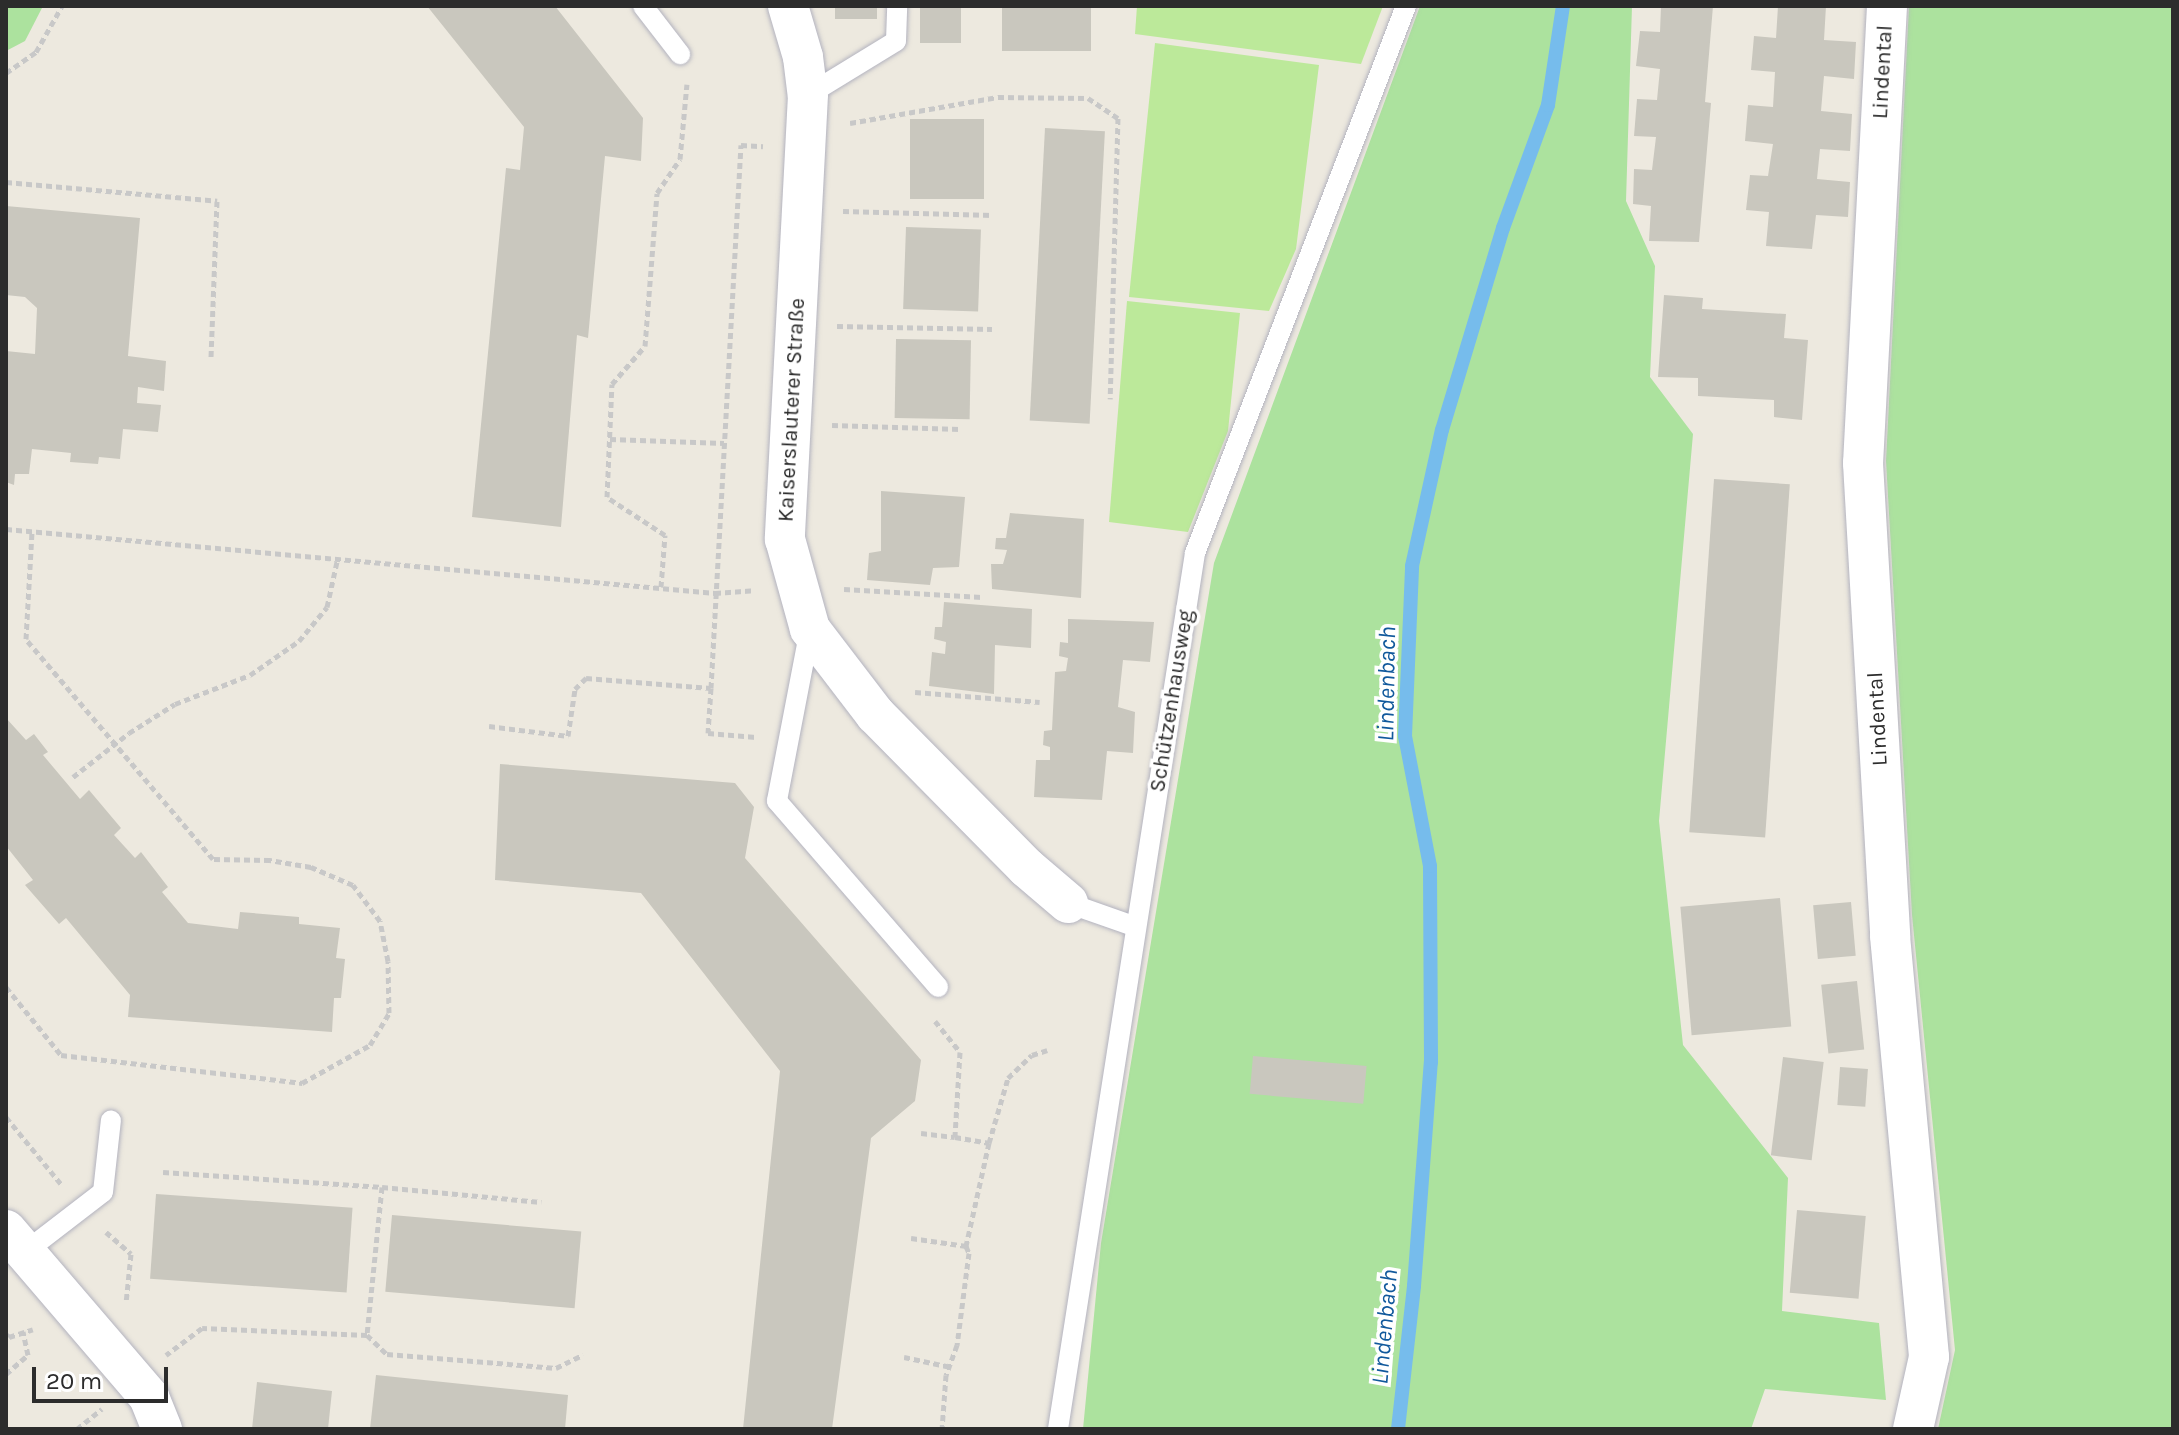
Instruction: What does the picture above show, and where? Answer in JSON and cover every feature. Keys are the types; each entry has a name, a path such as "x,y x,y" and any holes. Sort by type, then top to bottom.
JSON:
{"street":[{"name":"Kaiserslauterer Straße","path":"788,6 803,57 796,124 802,210 785,539 810,629 885,725 1027,868 1068,903"},
{"name":"Lindental","path":"1887,6 1863,463 1890,936 1929,1357 1913,1429"},
{"path":"15,1241 149,1397 162,1429"}],"lane":[{"path":"643,6 680,54"},
{"path":"796,124 896,41 897,6"},
{"name":"Schützenhausweg","path":"1058,1429 1195,553 1406,6"},
{"path":"810,629 777,801 938,987"},
{"path":"1068,903 1136,927"},
{"path":"15,1241 81,1209 103,1192 111,1120"}],"path":[{"path":"6,73 36,52 62,6"},
{"path":"661,587 665,535 607,497 612,384 645,346 657,193 680,159 689,60 680,54"},
{"path":"789,741 708,733 741,145 796,124 998,97 1088,98 1118,118 1110,399"},
{"path":"6,182 217,201 211,357"},
{"path":"802,210 993,215"},
{"path":"796,326 992,329"},
{"path":"791,424 960,429"},
{"path":"610,439 724,443"},
{"path":"6,529 715,593 800,587 982,597"},
{"path":"6,987 61,1055 302,1083 370,1045 389,1013 388,961 380,921 353,885 311,867 270,860 213,859 26,639 32,532"},
{"path":"73,777 114,744 175,704 250,675 299,641 327,607 338,557"},
{"path":"489,726 568,736 575,689 586,678 711,688"},
{"path":"854,687 1040,702"},
{"path":"938,987 922,1005 960,1052 955,1137"},
{"path":"942,1429 946,1375 951,1367 969,1253 966,1246 989,1143 1008,1078 1032,1055 1047,1050"},
{"path":"6,1117 81,1209 131,1254 125,1309"},
{"path":"921,1133 989,1143"},
{"path":"163,1172 541,1202"},
{"path":"367,1335 382,1187"},
{"path":"911,1238 966,1246"},
{"path":"155,1345 164,1357 202,1328 367,1335 387,1354 556,1368 583,1355"},
{"path":"6,1374 28,1355 23,1332"},
{"path":"904,1357 951,1367"},
{"path":"77,1429 112,1401"}],"green space":[{"path":"6,6 43,6 25,41 6,51"},
{"path":"1137,6 1383,6 1361,64 1135,34"},
{"path":"1420,6 1632,6 1626,201 1655,266 1650,377 1693,434 1659,821 1683,1045 1788,1178 1782,1311 1879,1323 1886,1400 1765,1389 1751,1429 1083,1429 1101,1243 1214,563"},
{"path":"1909,6 2173,6 2173,1429 1938,1429 1955,1350 1912,915 1886,461"},
{"path":"1155,43 1319,65 1296,249 1269,311 1129,297"},
{"path":"1127,301 1240,313 1228,431 1188,532 1109,522"}],"building":[{"path":"427,6 555,6 643,118 641,161 605,156 588,338 577,335 561,527 472,517 506,168 520,170 524,127"},
{"path":"835,6 877,6 877,19 835,19"},
{"path":"920,6 961,6 961,43 920,43"},
{"path":"1002,6 1091,6 1091,51 1002,51"},
{"path":"1661,6 1713,6 1705,102 1711,103 1699,242 1649,241 1651,206 1633,204 1634,169 1652,170 1656,137 1634,136 1637,99 1657,100 1660,69 1636,66 1640,31 1660,32"},
{"path":"1778,6 1826,6 1824,40 1856,42 1854,79 1824,76 1821,111 1852,114 1850,151 1820,149 1817,179 1850,182 1848,217 1816,215 1812,249 1766,246 1769,212 1746,210 1750,175 1768,176 1773,144 1745,141 1748,105 1773,107 1775,72 1751,70 1754,36 1776,38"},
{"path":"910,119 984,119 984,199 910,199"},
{"path":"1045,128 1105,131 1090,424 1030,421"},
{"path":"6,206 140,218 128,356 166,361 164,391 138,387 137,403 161,405 158,432 123,429 120,459 99,457 98,464 70,462 71,453 32,449 29,474 15,474 14,485 6,482 6,351 35,354 37,308 25,297 6,295"},
{"path":"906,227 981,230 978,312 903,309"},
{"path":"1664,295 1703,298 1702,309 1786,314 1784,338 1808,340 1802,420 1774,417 1774,400 1698,396 1698,378 1658,377"},
{"path":"896,339 971,340 970,419 895,418"},
{"path":"1714,479 1790,484 1765,837 1689,832"},
{"path":"881,491 965,497 959,567 933,568 930,585 867,580 869,553 881,551"},
{"path":"1010,513 1084,519 1081,598 992,589 991,564 1003,564 1007,550 995,549 996,538 1006,538"},
{"path":"944,602 1032,609 1031,648 995,645 994,694 929,686 932,652 945,654 946,642 934,639 935,627 942,627"},
{"path":"1068,619 1154,622 1150,662 1123,660 1118,707 1135,712 1133,753 1107,751 1102,800 1034,797 1036,760 1050,760 1050,747 1043,745 1044,731 1052,730 1055,672 1066,671 1068,658 1059,656 1060,642 1068,643"},
{"path":"6,718 26,740 34,734 48,752 43,755 80,799 89,790 121,828 114,835 135,858 141,852 168,887 162,892 188,923 238,929 240,912 299,917 299,924 340,928 336,958 345,959 341,998 334,998 332,1032 128,1017 130,995 66,918 59,924 25,885 33,880 6,846"},
{"path":"500,764 735,783 754,807 745,858 921,1060 915,1101 871,1138 832,1429 743,1429 780,1071 641,893 495,880"},
{"path":"1780,898 1791,1027 1692,1035 1680,907"},
{"path":"1851,902 1856,956 1818,959 1813,905"},
{"path":"1857,981 1864,1050 1828,1053 1821,985"},
{"path":"1253,1056 1367,1066 1363,1104 1250,1094"},
{"path":"1783,1057 1824,1062 1812,1160 1771,1155"},
{"path":"1840,1067 1868,1069 1865,1107 1837,1105"},
{"path":"156,1194 353,1208 347,1293 150,1279"},
{"path":"1797,1210 1866,1216 1859,1299 1790,1293"},
{"path":"392,1215 581,1232 575,1308 385,1292"},
{"path":"376,1375 568,1395 565,1429 370,1429"},
{"path":"257,1382 332,1391 328,1429 252,1429"}],"waterway":[{"name":"Lindenbach","path":"1398,1429 1414,1286 1431,1062 1430,866 1405,736 1412,566 1442,430 1503,228 1548,105 1563,6"}]}
